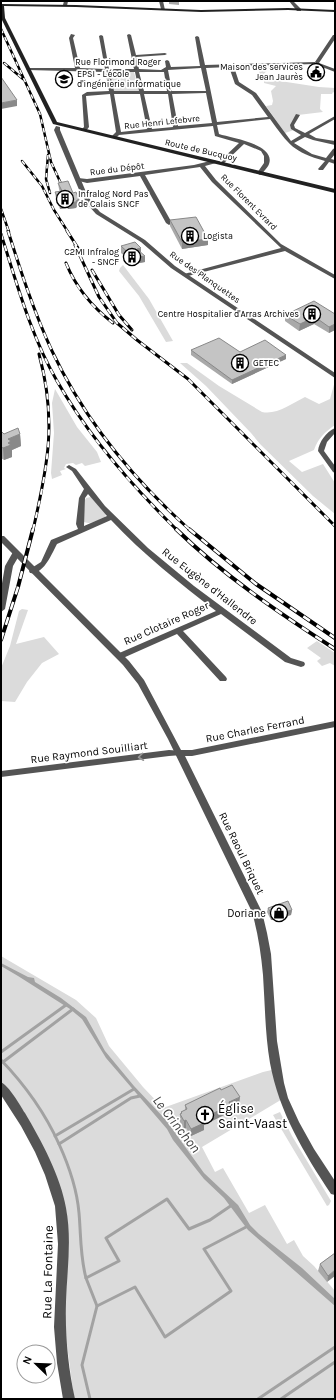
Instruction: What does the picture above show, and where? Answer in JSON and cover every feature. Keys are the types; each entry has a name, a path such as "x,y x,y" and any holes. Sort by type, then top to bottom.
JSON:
{"main road":[{"path":"1,4 66,3 143,9 204,11 299,10 335,12"},
{"name":"Rue du Dépôt","path":"1,4 2,17 58,125"},
{"path":"2,11 22,4"},
{"path":"272,10 335,12"},
{"name":"Route de Bucquoy","path":"58,125 116,136 214,162 335,191"}],"street":[{"path":"162,1 163,9"},
{"path":"291,1 299,10"},
{"path":"73,35 71,38 78,70"},
{"path":"129,35 150,131"},
{"path":"101,36 111,93 120,132 116,136"},
{"path":"335,36 316,63 335,70"},
{"path":"197,37 213,124 217,136 258,147 265,153 267,156 267,164 260,173"},
{"path":"134,56 166,56 176,128"},
{"name":"Rue Florimond Roger","path":"28,69 162,71 168,69 202,66 316,63"},
{"path":"231,66 237,83 254,94 281,133 291,143 305,152 328,161 335,162"},
{"path":"84,130 87,127 84,95 87,93 207,92"},
{"path":"298,115 292,127 294,130 305,135 335,143"},
{"path":"291,143 335,117"},
{"name":"Rue Henri Lefebvre","path":"116,136 270,118"},
{"name":"Rue du Dépôt","path":"58,125 57,130 78,180 87,181 142,174 202,166 214,162"},
{"path":"221,163 243,142"},
{"path":"321,169 335,150"},
{"name":"Rue Florent Evrard","path":"202,166 214,181 284,249"},
{"path":"142,174 169,223"},
{"name":"Rue des Planquettes","path":"78,180 93,208 110,221 143,241 163,259 335,376"},
{"path":"186,275 284,249 299,255 335,277"},
{"path":"335,430 326,438 322,445 321,451 335,471"},
{"name":"Rue Eugène d'Hallendre","path":"69,467 74,470 112,517 172,572 288,660 301,664"},
{"path":"82,529 80,524 82,498 88,489"},
{"path":"33,570 44,563 54,542 112,517"},
{"name":"Rue Raoul Briquet","path":"1,538 120,656 141,682 179,753 186,770 257,912 264,932 273,1046 279,1083 290,1114 306,1145 335,1190"},
{"path":"1,609 9,566 16,554"},
{"name":"Rue Clotaire Roger","path":"120,656 179,631 222,610"},
{"path":"179,631 223,679"},
{"name":"Rue Charles Ferrand","path":"179,753 192,753 335,724"},
{"name":"Rue Raymond Souilliart","path":"1,774 169,752 179,753"},
{"name":"Rue La Fontaine","path":"1,1087 34,1137 51,1176 61,1207 64,1248 60,1335 64,1378 69,1399"}],"shaded area":[{"path":"260,66 271,66 263,75 268,77 267,79 335,88 335,93 321,94 320,109 323,112 298,115 292,125 294,130 285,133 266,106 272,105 273,101 271,91 276,86 264,83 264,80 258,80"},
{"path":"111,72 134,72 139,91 114,91"},
{"path":"123,265 149,299 173,341 166,342 139,296 119,271"},
{"path":"180,363 187,363 219,386 262,412 268,413 289,406 305,397 319,404 330,399 335,381 335,425 322,436 314,450 289,461 302,472 323,464 335,483 335,514 313,496 260,444 206,386"},
{"path":"55,389 77,427 97,452 101,462 85,466 82,463 76,465 73,463 66,464 64,468 66,469 60,471 62,475 52,479 51,473 54,433 52,403"},
{"path":"91,497 106,514 105,517 88,523 83,521 85,500 86,498"},
{"path":"22,609 28,610 16,644 44,637 59,654 42,663 27,682 15,702 1,701 1,668 10,646 19,611"},
{"path":"317,641 335,653 335,666 330,663 322,666 317,661 321,658 307,648"},
{"path":"1,956 76,1000 96,1018 109,1046 143,1087 163,1108 263,1072 276,1069 284,1098 202,1147 215,1172 223,1168 249,1213 265,1205 287,1244 294,1240 303,1256 314,1266 335,1291 335,1399 74,1399 65,1329 68,1253 67,1215 62,1195 31,1124 18,1102 1,1081"},
{"path":"1,963 28,977 34,978 35,982 61,998 86,1017 105,1051 134,1086 165,1119 204,1173 238,1205 250,1225 259,1234 302,1268 335,1299 335,1306 248,1230 224,1198 204,1179 173,1140 167,1129 106,1058 82,1019 70,1009 1,966"},
{"path":"280,1112 292,1136 331,1201 329,1205 327,1206 273,1115"}],"building":[{"path":"1,77 17,100 1,103"},
{"path":"68,181 73,193 76,192 79,200 68,203 67,201 60,202 55,192 62,191 58,183"},
{"name":"Logista","path":"196,217 208,239 182,242 170,220"},
{"path":"135,242 141,248 137,249 145,256 134,258 121,246"},
{"path":"314,301 335,314 335,324 329,327 315,317 300,324 285,315"},
{"name":"GETEC","path":"219,338 240,352 265,340 286,355 232,380 191,350"},
{"path":"18,428 20,434 8,439 11,441 8,443 11,445 3,448 1,447 1,431 4,434"},
{"path":"288,901 292,910 272,915 268,908"},
{"name":"Église Saint-Vaast","path":"232,1085 240,1097 229,1102 230,1105 202,1119 204,1123 191,1129 186,1120 184,1121 180,1114 187,1109 185,1105 220,1088 221,1090"},
{"path":"335,1253 335,1270 328,1276 320,1264"}],"waterway":[{"path":"1,1052 66,1005"},
{"path":"3,1062 73,1009"},
{"path":"1,1060 34,1100 59,1144"},
{"path":"55,1136 134,1089"},
{"path":"59,1144 131,1098 140,1096"},
{"path":"59,1144 69,1169 76,1195 86,1278"},
{"path":"86,1278 119,1261 106,1238 167,1199 189,1229 210,1220 232,1205"},
{"path":"97,1306 135,1287 165,1337 231,1291 204,1249 248,1226"},
{"path":"86,1278 97,1306"},
{"path":"90,1399 82,1365 97,1306"},
{"path":"258,1399 335,1347"},
{"path":"281,1399 335,1362"}],"railway":[{"path":"1,29 40,114 51,162 63,188"},
{"path":"4,63 23,79"},
{"path":"48,155 46,179 50,193"},
{"path":"22,161 42,186 54,210 68,232"},
{"path":"1,209 9,232"},
{"path":"8,231 39,322 52,351 79,401 130,469 169,511 190,530"},
{"path":"67,231 78,248"},
{"path":"1,234 32,328 48,364 69,402 97,441 127,478 176,529"},
{"path":"75,245 99,297 117,323 188,379 335,526"},
{"path":"66,263 74,281 85,296 113,323"},
{"path":"92,270 119,315 132,330"},
{"path":"33,530 43,484 49,422 45,378 39,354"},
{"path":"1,640 18,587 33,529"},
{"path":"176,529 232,578 293,622 335,649"},
{"path":"189,529 256,584 335,638"}],"place":[{"name":"Maison des services Jean Jaurès","path":"316,72"},
{"name":"EPSI - L'école d'ingénierie informatique","path":"64,79"},
{"name":"Infralog Nord Pas de Calais SNCF","path":"65,199"},
{"name":"Logista","path":"190,236"},
{"name":"C2MI Infralog - SNCF","path":"132,257"},
{"name":"Centre Hospitalier d'Arras Archives","path":"312,314"},
{"name":"GETEC","path":"240,363"},
{"name":"Doriane","path":"279,913"},
{"name":"Église Saint-Vaast","path":"205,1115"}],"water label":[{"name":"Le Crinchon","path":"177,1124"}]}
